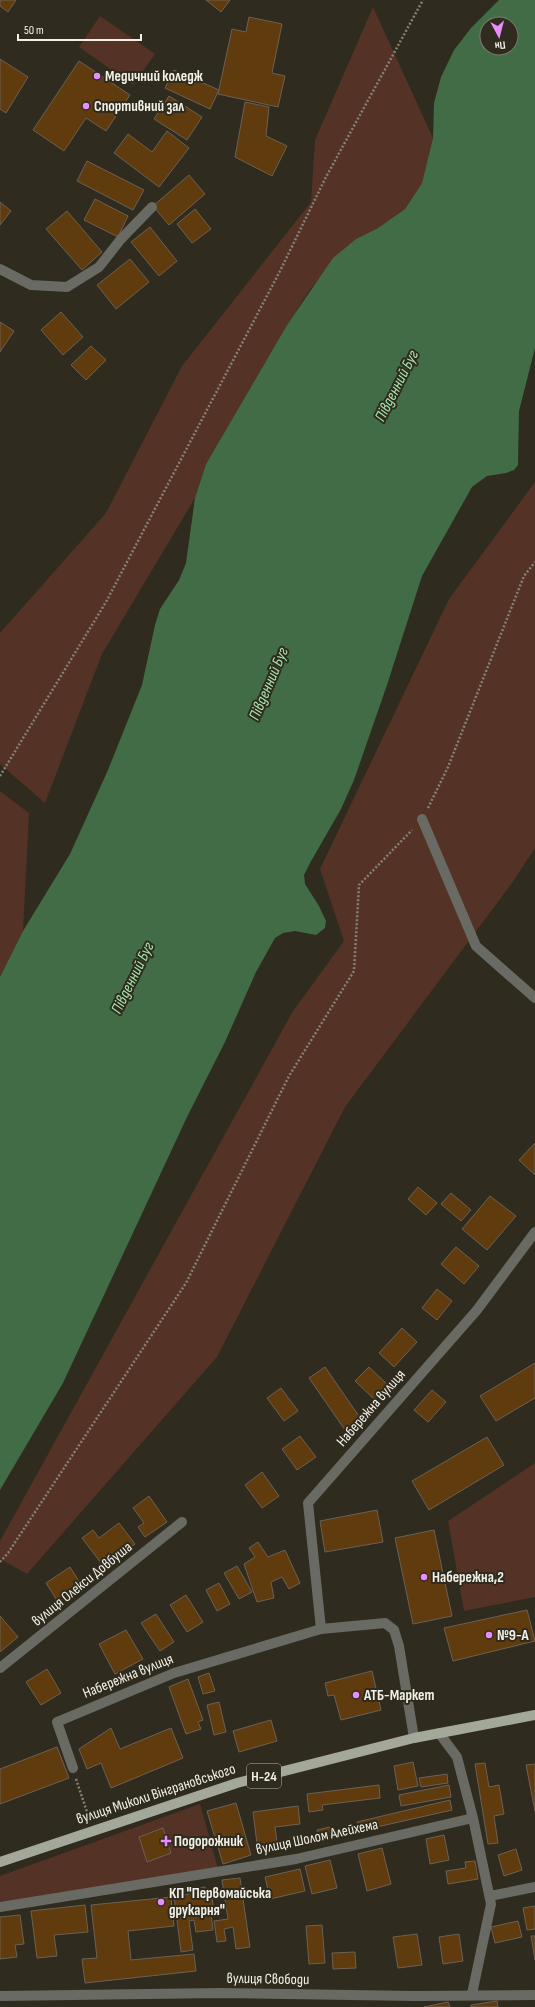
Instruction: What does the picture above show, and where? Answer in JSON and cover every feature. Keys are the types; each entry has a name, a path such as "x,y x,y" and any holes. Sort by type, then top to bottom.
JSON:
{"main road":[{"name":"вулиця Миколи Вінграновського","path":"0,1862 237,1783 414,1738 535,1715"}],"street":[{"path":"0,270 31,285 67,287 99,267 121,239 152,207"},
{"path":"422,819 476,946 535,998"},
{"name":"Набережна вулиця","path":"321,1629 308,1503 477,1310 535,1232"},
{"name":"вулиця Олекси Довбуша","path":"0,1668 182,1522"},
{"name":"Набережна вулиця","path":"73,1768 57,1722 174,1673 321,1629 385,1624 394,1630 399,1646 414,1738"},
{"path":"439,1733 457,1757 473,1818 490,1896 491,1904 472,1994"},
{"name":"вулиця Шолом Алейхема","path":"0,1907 296,1859 473,1818"},
{"path":"490,1896 535,1887"},
{"name":"вулиця Свободи","path":"0,1996 221,1993 415,1996 472,1994 535,1995"}],"path":[{"path":"0,776 106,602 280,272 326,177 423,0"},
{"path":"0,1562 8,1553 186,1283 289,1076 354,971 359,885 422,819 448,768 524,576 535,562"},
{"path":"73,1768 93,1830"}],"shaded area":[{"path":"373,7 433,138 422,183 405,209 378,228 356,239 311,288 287,325 206,464 195,498 102,654 45,803 0,764 0,633 106,513 182,366 311,202 315,140"},
{"path":"100,16 155,54 133,85 79,47"},
{"path":"535,482 535,848 512,883 345,1107 217,1357 27,1574 0,1559 0,1541 293,1011 344,941 320,869 449,599"},
{"path":"0,791 29,813 23,931 0,977"},
{"path":"535,1463 535,1597 464,1611 448,1521"},
{"path":"200,1804 218,1868 0,1904 0,1876"}],"water":[{"name":"Південний Буг","path":"499,0 535,0 535,348 519,411 518,465 514,470 506,473 487,476 472,487 422,576 387,685 354,780 341,809 304,875 305,884 319,906 326,921 325,928 316,935 295,931 283,933 275,938 256,972 225,1042 187,1117 63,1383 0,1490 0,977 23,931 70,854 108,770 142,685 160,609 179,580 186,563 195,498 206,464 287,325 333,258 356,239 378,228 405,209 422,183 433,138 434,103 441,77 454,50 479,20 479,56 519,56 519,16 483,16"}],"building":[{"path":"0,0 16,0 8,12 0,6"},
{"path":"206,0 230,0 221,12"},
{"path":"249,17 282,24 272,73 285,76 278,107 218,94 232,29 246,32"},
{"path":"0,59 28,77 6,113 0,109"},
{"name":"Спортивний зал","path":"79,61 130,95 106,131 86,118 64,151 33,130"},
{"path":"174,70 219,90 210,109 165,88"},
{"path":"169,96 202,117 187,140 154,119"},
{"path":"245,102 269,107 266,136 287,146 272,176 235,157"},
{"path":"167,131 189,148 159,187 114,153 128,134 152,152"},
{"path":"87,161 144,190 133,210 77,181"},
{"path":"189,175 205,194 169,225 153,206"},
{"path":"95,199 128,216 118,237 84,220"},
{"path":"0,202 11,211 0,225"},
{"path":"195,209 211,229 192,243 177,224"},
{"path":"67,211 102,252 82,270 46,229"},
{"path":"150,227 177,261 159,276 131,242"},
{"path":"130,259 149,282 116,309 97,285"},
{"path":"61,312 83,337 63,355 41,330"},
{"path":"0,322 14,331 0,352"},
{"path":"91,346 106,360 86,380 71,365"},
{"path":"535,1143 535,1175 519,1160"},
{"path":"418,1187 437,1203 426,1215 408,1199"},
{"path":"451,1193 471,1210 461,1221 441,1204"},
{"path":"490,1196 516,1216 487,1250 462,1229"},
{"path":"456,1247 479,1266 464,1284 441,1264"},
{"path":"437,1289 452,1301 437,1320 422,1308"},
{"path":"402,1328 417,1342 394,1367 379,1353"},
{"path":"535,1363 535,1398 496,1421 480,1396"},
{"path":"325,1367 361,1419 345,1430 309,1378"},
{"path":"369,1367 389,1386 375,1400 355,1381"},
{"path":"281,1388 298,1411 284,1421 267,1398"},
{"path":"432,1390 446,1402 428,1422 414,1410"},
{"path":"300,1436 316,1457 297,1470 282,1449"},
{"path":"487,1437 504,1465 429,1510 412,1481"},
{"path":"262,1472 279,1496 262,1508 245,1485"},
{"path":"149,1496 167,1522 145,1537 138,1527 144,1523 133,1508"},
{"path":"377,1510 383,1542 325,1552 320,1521"},
{"path":"119,1523 135,1544 104,1567 82,1538 93,1530 99,1538"},
{"name":"Набережна,2","path":"434,1530 452,1616 413,1624 395,1538"},
{"path":"258,1542 268,1557 285,1550 300,1583 289,1589 282,1577 271,1582 274,1598 257,1602 244,1564 255,1557 249,1548"},
{"path":"237,1566 252,1592 239,1599 224,1573"},
{"path":"70,1567 82,1586 58,1602 46,1583"},
{"path":"219,1583 230,1604 217,1611 206,1590"},
{"path":"186,1595 203,1622 187,1632 170,1605"},
{"name":"№9-А","path":"527,1610 535,1641 453,1661 444,1628"},
{"path":"156,1614 174,1642 160,1651 141,1623"},
{"path":"0,1616 18,1637 0,1652"},
{"path":"126,1630 143,1659 115,1674 99,1644"},
{"path":"47,1669 61,1693 41,1705 26,1682"},
{"name":"АТБ-Маркет","path":"372,1671 381,1710 341,1720 334,1695 328,1696 325,1683"},
{"path":"209,1673 215,1691 203,1694 198,1677"},
{"path":"188,1679 203,1720 198,1722 201,1729 186,1734 169,1687"},
{"path":"219,1702 226,1732 214,1735 207,1705"},
{"path":"271,1720 277,1741 239,1752 233,1731"},
{"path":"111,1728 120,1749 171,1728 183,1758 111,1788 101,1763 87,1769 79,1749"},
{"path":"57,1747 69,1778 0,1804 0,1769"},
{"path":"413,1762 418,1786 398,1790 394,1766"},
{"path":"485,1763 489,1787 499,1785 504,1814 494,1816 498,1843 488,1844 475,1764"},
{"path":"535,1764 535,1811 526,1765"},
{"path":"447,1774 448,1783 421,1787 419,1778"},
{"path":"379,1785 380,1798 322,1805 323,1810 309,1812 307,1794"},
{"path":"449,1785 451,1797 401,1806 399,1795"},
{"path":"450,1800 452,1810 359,1831 357,1822"},
{"path":"236,1803 251,1855 223,1864 207,1811"},
{"path":"298,1806 300,1824 275,1827 278,1849 258,1852 253,1812"},
{"path":"330,1827 332,1838 319,1840 317,1830"},
{"path":"163,1828 171,1853 147,1862 139,1837"},
{"path":"444,1835 449,1860 430,1864 426,1839"},
{"path":"382,1848 391,1884 367,1891 358,1854"},
{"path":"516,1849 522,1870 504,1876 498,1855"},
{"path":"330,1860 337,1888 312,1894 305,1866"},
{"path":"475,1861 478,1879 448,1884 446,1871 466,1868 465,1862"},
{"path":"300,1869 305,1891 270,1899 265,1877"},
{"path":"240,1878 250,1947 236,1949 233,1927 224,1929 226,1941 217,1942 214,1921 228,1919 222,1880"},
{"path":"205,1887 206,1898 212,1898 213,1906 210,1906 213,1930 196,1932 194,1920 189,1921 193,1950 181,1952 174,1896 189,1894 189,1889"},
{"path":"171,1897 174,1926 128,1931 131,1960 194,1954 196,1971 85,1983 82,1959 97,1958 91,1905"},
{"path":"85,1905 88,1932 54,1935 57,1956 37,1958 31,1911"},
{"path":"535,1906 535,1929 527,1930 523,1908"},
{"path":"20,1915 24,1944 15,1945 17,1957 0,1959 0,1917"},
{"path":"518,1921 522,1937 495,1943 491,1927"},
{"path":"322,1925 325,1963 309,1964 306,1926"},
{"path":"417,1934 422,1965 398,1968 393,1937"},
{"path":"459,1934 463,1961 443,1964 439,1937"},
{"path":"531,1936 535,1936 535,1960"},
{"path":"355,1952 356,1968 333,1969 332,1953"},
{"path":"497,2001 498,2007 471,2007 471,2005"},
{"path":"448,2002 450,2007 424,2007"}],"place":[{"name":"Медичний коледж","path":"97,76"},
{"name":"Спортивний зал","path":"86,106"},
{"name":"Набережна,2","path":"424,1577"},
{"name":"№9-А","path":"489,1635"},
{"name":"АТБ-Маркет","path":"356,1695"},
{"name":"Подорожник","path":"166,1841"},
{"name":"КП \"Первомайська друкарня\"","path":"161,1902"}]}
